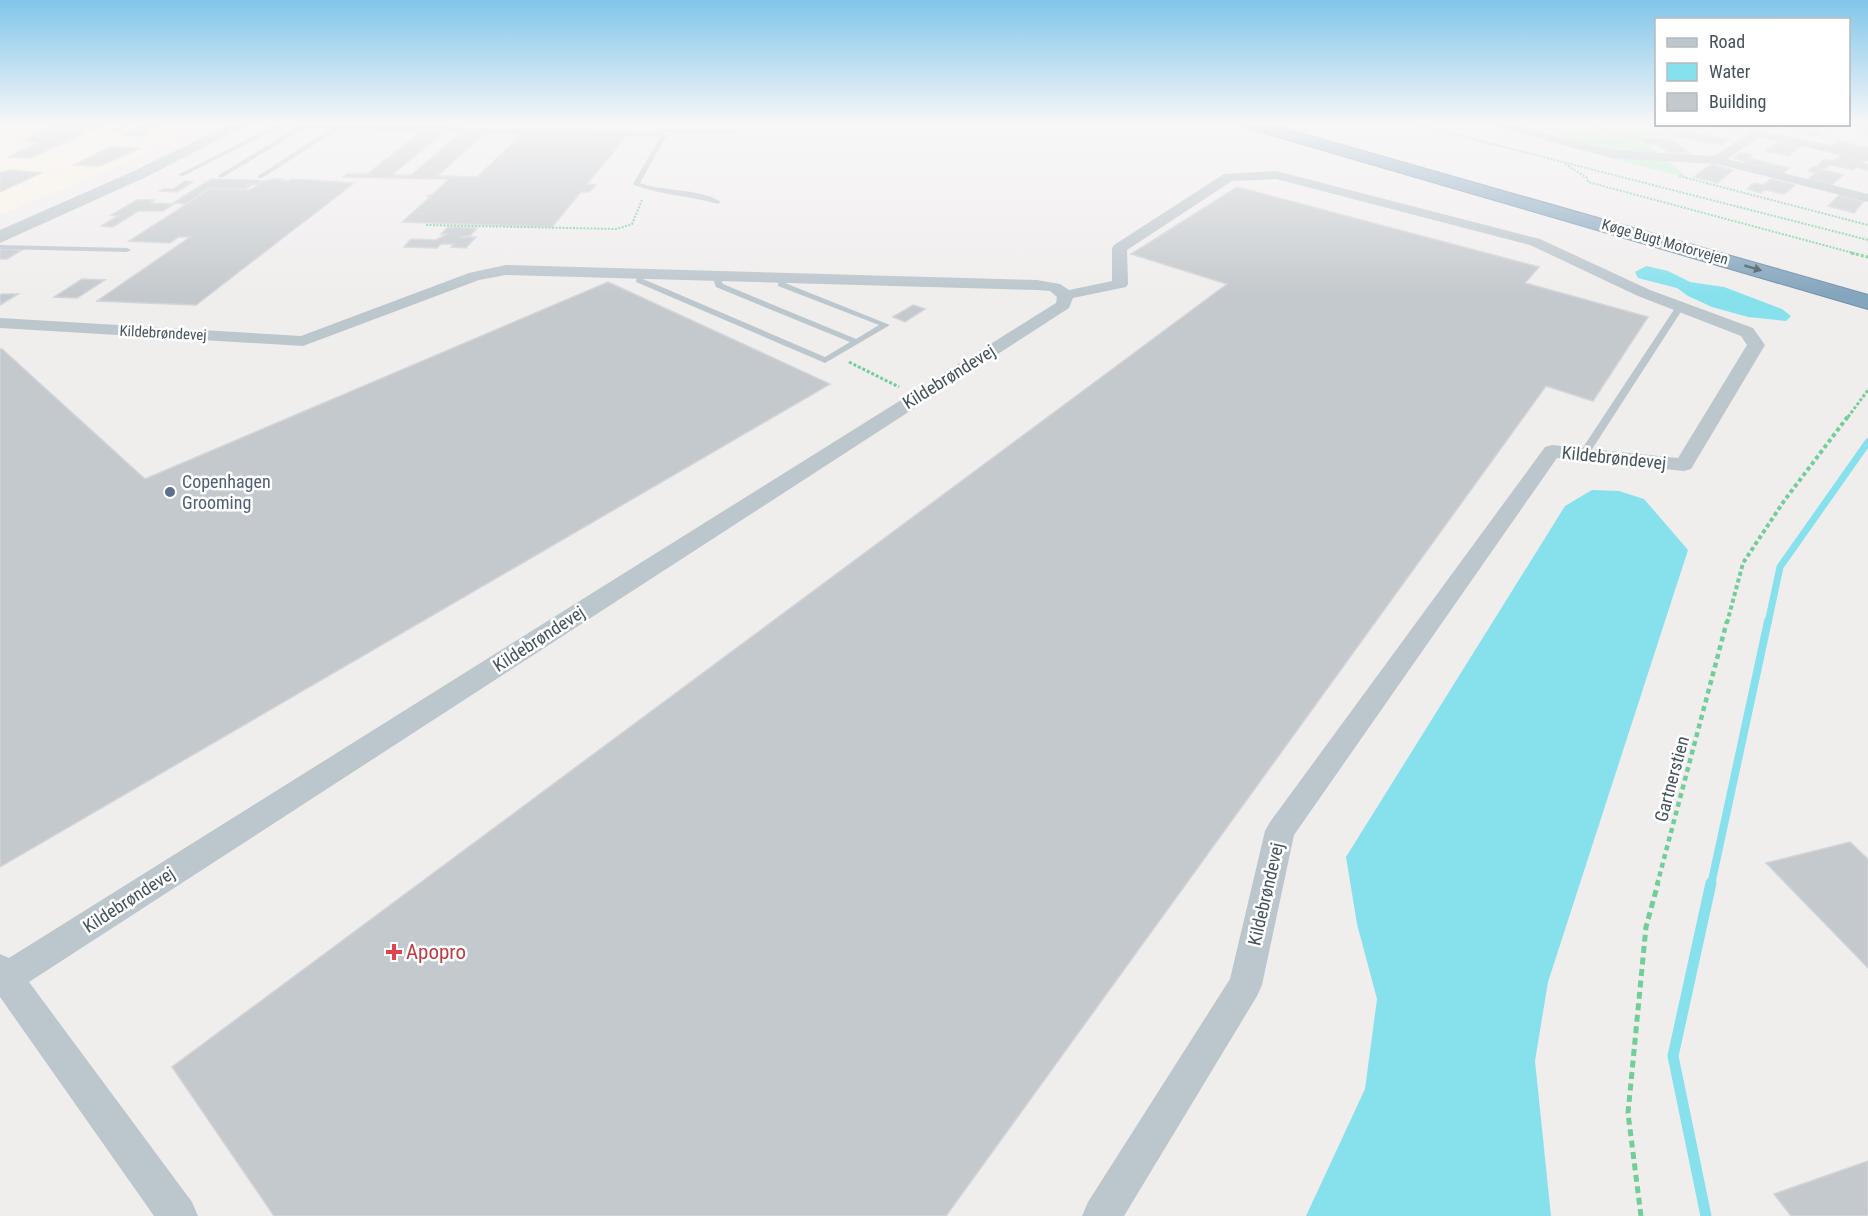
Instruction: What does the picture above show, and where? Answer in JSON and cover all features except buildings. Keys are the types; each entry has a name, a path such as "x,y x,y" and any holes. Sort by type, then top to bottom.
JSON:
{"highway":[{"name":"Køge Bugt Motorvejen","path":"1450,182 1868,302"}],"street":[{"path":"0,237 123,182"},
{"name":"Kildebrøndevej","path":"0,323 303,341 489,272 506,270 1037,285 1054,287 1066,295 1120,284 1119,248 1222,182"},
{"name":"Kildebrøndevej","path":"1102,1216 1245,985 1280,831 1552,451 1684,465 1756,345 1747,332 1644,293 1535,242 1299,182"},
{"path":"1803,182 1868,198"},
{"name":"Kildebrøndevej","path":"178,1216 3,974 1063,305 1066,295"}],"lane":[{"path":"637,182 636,184 646,189 708,198 718,202"},
{"path":"0,247 127,250"},
{"path":"641,274 639,280 825,360 886,325 781,284 782,278"},
{"path":"716,276 719,285 857,342"},
{"path":"1583,455 1680,307"}],"path":[{"path":"1588,182 1868,257"},
{"path":"1642,182 1868,240"},
{"path":"426,225 617,229 632,224 646,189"},
{"path":"834,355 918,397"},
{"name":"Gartnerstien","path":"1641,1216 1628,1113 1646,927 1743,563 1785,501 1868,390"}],"shaded area":[{"path":"0,182 80,182 0,215"}],"water":[{"path":"1646,266 1668,271 1690,282 1724,287 1782,309 1791,316 1786,321 1748,317 1712,307 1677,288 1638,278 1635,272"},
{"path":"1592,490 1619,491 1644,499 1688,550 1548,982 1535,1061 1551,1216 1306,1216 1365,1089 1377,999 1357,924 1346,857 1565,506"}],"waterway":[{"path":"1768,623 1780,567 1868,442"},
{"path":"1711,885 1768,621"},
{"path":"1706,1216 1673,1056 1711,883"}],"place":[{"name":"Copenhagen Grooming","path":"170,492"},
{"name":"Apopro","path":"394,952"}]}
